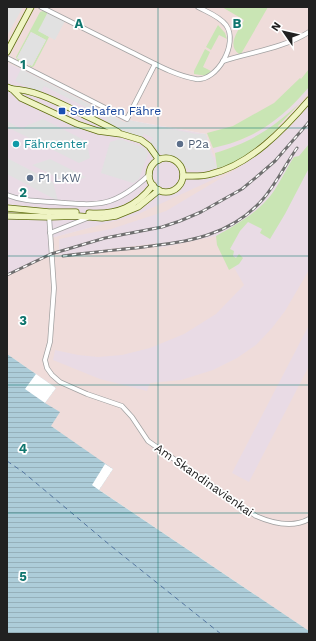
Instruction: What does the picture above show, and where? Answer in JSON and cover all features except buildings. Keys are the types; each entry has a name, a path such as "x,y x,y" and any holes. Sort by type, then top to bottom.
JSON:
{"street":[{"path":"7,52 31,7"},
{"path":"41,7 172,72 196,79 202,79 210,77 223,61 229,51 230,34 220,19 198,7"},
{"path":"223,61 287,43 309,32"},
{"path":"7,58 127,119 155,64"},
{"path":"9,88 25,90 46,97 102,123 121,134"},
{"path":"9,88 21,98 77,124 98,131 121,134 137,139 146,144 159,160"},
{"path":"183,176 203,176 235,165 272,138 291,121 309,100"},
{"path":"166,158 177,162 182,168 183,176 177,189 166,192 159,190 150,180 152,166 159,160 166,158"},
{"path":"7,195 22,200 80,205 97,204 118,198 134,188 150,174"},
{"path":"7,216 114,212 131,206 145,196 153,185"},
{"path":"7,208 49,215 102,218 128,212 138,207 159,190"},
{"name":"Am Skandinavienkai","path":"49,215 54,272 54,294 50,342 46,360 47,368 52,376 60,382 87,394 122,406 132,417 148,442 256,516 272,522 284,523 304,522 309,519"},
{"path":"50,233 91,217"}],"shaded area":[{"path":"7,7 309,7 309,631 92,485 105,464 51,426 36,374 7,354 7,275 53,254 50,238 95,226 217,168 206,134 128,120 127,122 124,122 7,63"},
{"path":"8,7 23,7 7,34"},
{"path":"48,12 65,21 55,40 38,31"},
{"path":"31,32 46,40 32,66 17,58"},
{"path":"7,63 124,122 127,122 128,120 206,134 214,157 216,157 217,168 220,168 223,175 134,216 51,238 53,254 7,275"},
{"name":"P2a","path":"21,69 124,122 127,122 128,120 196,134 206,134 211,154 217,168 204,171 189,170 178,160 162,155 150,142 153,138 144,134 142,137 125,133 105,123 107,118 44,86 40,93 15,81"},
{"path":"309,87 309,91 300,103 265,132 248,141 215,153 213,148 240,141 265,128 292,106"},
{"path":"309,105 309,270 285,311 256,345 237,358 213,370 181,380 150,383 147,391 100,379 53,360 55,350 78,355 98,357 122,355 150,348 184,334 216,314 244,285 216,236 159,248 159,243 59,255 59,239 111,229 166,211 238,168 263,150 293,124"},
{"path":"43,119 84,140 87,144 90,158 79,163 7,127 7,121 23,130 26,126"},
{"path":"120,139 145,148 148,154 139,179 133,183 101,173 110,142"},
{"name":"P1 LKW","path":"7,158 53,182 58,201 7,174"},
{"path":"50,159 86,177 70,184 32,165"},
{"path":"309,325 309,366 249,482 232,473"}],"green space":[{"path":"222,7 268,7 241,54 235,50 234,42 244,20"},
{"path":"40,12 48,12 39,31 49,37 34,66 31,68 29,64 32,66 46,40 31,32 17,58 25,62 22,64 16,57"},
{"path":"218,25 225,33 227,39 219,35 211,50 206,47"},
{"path":"205,49 210,52 203,67 211,71 207,76 194,74 194,71"},
{"path":"309,69 309,87 289,109 267,126 255,133 228,144 213,148 207,133 233,126 274,103 300,78 301,79"},
{"path":"300,103 278,126 279,127 258,145 242,157 225,166 217,168 215,153 240,144 260,134"},
{"path":"309,144 309,168 270,239 260,233 262,229 248,222 240,231 230,249 234,251 233,256 236,258 239,254 243,258 239,264 229,270 217,245 216,236 246,218 259,207 271,195 294,157 299,156"}],"water":[{"path":"7,354 56,388 45,403 60,412 51,426 113,469 99,490 309,631 309,634 7,634"}],"pier":[{"path":"36,374 56,388 45,403 25,389"},
{"path":"105,464 113,469 99,490 92,485"}],"ferry route":[{"path":"7,461 23,472 111,546 221,634"}],"railway":[{"path":"7,275 51,254 105,238 162,227 201,212 242,189 275,161 309,122"},
{"path":"63,256 171,243 205,236 221,230 250,212 263,199 297,148"}],"place":[{"name":"Seehafen Fähre","path":"62,111"},
{"name":"Fährcenter","path":"16,144"},
{"name":"P2a","path":"180,144"},
{"name":"P1 LKW","path":"30,178"}]}
